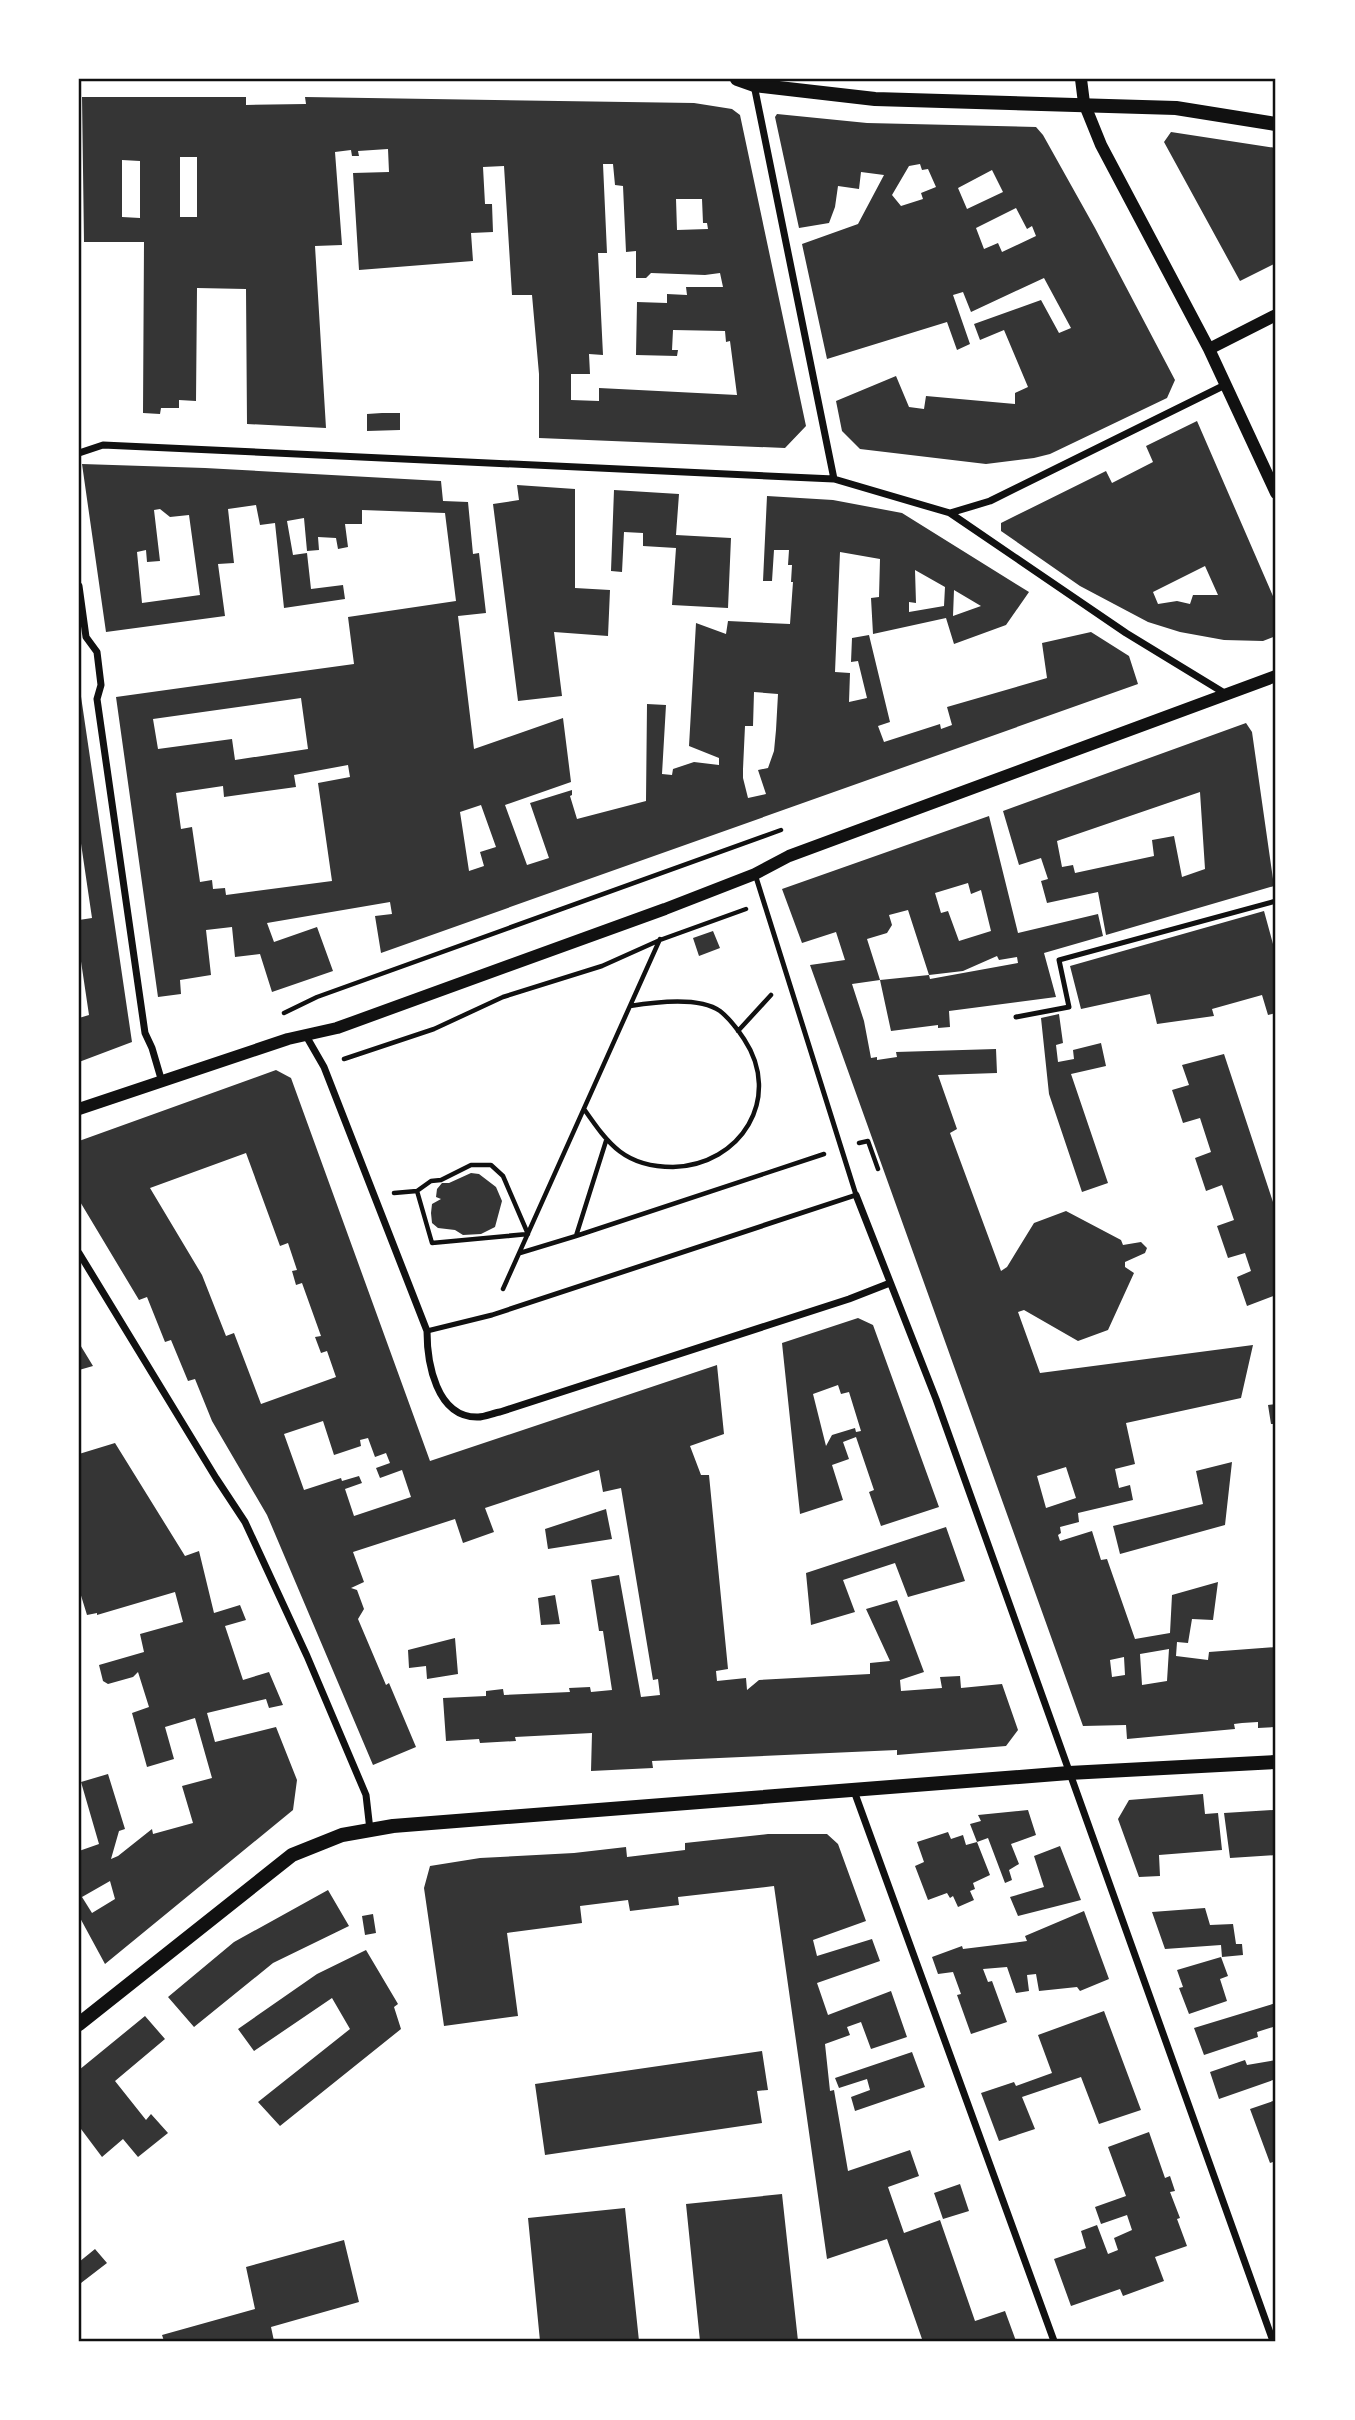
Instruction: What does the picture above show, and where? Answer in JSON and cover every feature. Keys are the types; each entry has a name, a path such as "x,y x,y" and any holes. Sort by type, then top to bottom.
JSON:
{"main road":[{"path":"737,79 754,85 875,99 1176,107 1276,124"},
{"path":"79,2024 292,1855 342,1835 412,1825 1069,1773 1276,1762"}],"street":[{"path":"1081,79 1084,103 1101,145 1209,349 1276,493"},
{"path":"754,85 834,479"},
{"path":"1209,349 1276,316"},
{"path":"950,513 990,501 1225,385"},
{"path":"79,453 103,445 834,479 950,513 1126,633 1226,694"},
{"path":"79,586 86,637 97,652 102,685 97,699 145,1033 162,1082"},
{"path":"79,1109 305,1033 337,1028 665,909 755,874 789,856 1276,676"},
{"path":"305,1033 324,1067 428,1331 427,1357 440,1393 456,1410 478,1417 849,1299 890,1283"},
{"path":"856,1195 936,1399 1273,2341"},
{"path":"79,1253 245,1522 307,1656 366,1795 370,1830"},
{"path":"854,1791 1054,2341"}],"lane":[{"path":"428,1331 492,1315 856,1195 755,874"},
{"path":"1016,1017 1069,1007 1059,960 1276,901"}],"path":[{"path":"282,1014 317,997 784,830"},
{"path":"344,1059 434,1029 503,997 602,967 660,940 765,902"},
{"path":"499,1298 664,929"},
{"path":"738,1031 788,977"},
{"path":"584,1109 606,1141 630,1158 656,1167 689,1166 717,1158 740,1139 755,1111 760,1089 755,1055 719,1010 691,1002 660,1001 631,1006"},
{"path":"520,1253 868,1140 878,1169"},
{"path":"576,1236 606,1141"},
{"path":"393,1193 417,1191 430,1181 441,1180 471,1165 491,1166 503,1176 528,1234"},
{"path":"417,1191 432,1242 528,1234"}],"building":[{"path":"82,97 246,97 246,105 306,104 305,97 694,103 732,109 740,115 806,426 785,448 539,438 539,374 532,295 512,295 504,166 483,167 485,204 492,204 493,232 471,233 473,261 359,270 353,173 389,172 388,149 358,151 359,156 352,156 351,150 335,152 342,245 315,246 326,428 247,424 246,289 197,288 196,401 179,400 179,408 161,408 160,414 143,413 144,242 84,242","holes":["180,157 197,157 197,217 180,217","122,160 140,161 140,218 122,217","603,164 613,164 615,185 623,186 626,252 636,251 636,278 646,278 651,273 720,273 723,287 686,287 687,295 667,294 667,303 637,302 636,355 677,356 678,350 672,350 673,330 725,331 726,342 730,341 737,395 599,388 599,401 571,400 571,374 590,374 589,354 603,355 598,253 607,253","676,199 702,199 703,223 707,223 708,229 677,230"]},
{"path":"777,114 867,123 1036,127 1095,228 1175,380 1167,398 1050,454 1034,458 986,464 860,449 842,431 836,401 896,376 909,407 924,409 926,396 1015,404 1015,393 1028,387 1004,330 980,340 974,324 1041,300 1059,333 1071,328 1044,278 971,312 963,292 953,295 970,344 957,350 947,322 827,359 802,244 858,224 884,175 861,172 859,189 838,186 829,223 799,228 775,117","holes":["920,164 922,170 928,169 936,187 921,193 923,199 901,206 892,195 909,166","992,170 1003,192 967,209 958,188","1016,208 1027,229 1032,226 1036,236 1002,252 998,243 984,249 976,228"]},
{"path":"1171,132 1276,148 1276,263 1240,281 1164,142"},
{"path":"400,413 400,430 367,431 367,414"},
{"path":"1197,421 1276,603 1276,636 1263,641 1224,640 1180,632 1148,622 1080,586 1001,531 1001,523 1106,471 1112,483 1153,462 1146,446","holes":["1205,566 1218,595 1193,595 1190,604 1177,601 1158,604 1153,592"]},
{"path":"82,464 441,481 443,501 468,502 473,554 479,553 486,613 458,616 474,749 563,718 571,782 505,805 527,865 549,858 530,803 572,790 570,796 577,819 646,801 647,704 666,705 662,774 672,775 673,769 694,762 719,765 719,758 689,746 696,623 726,634 728,621 790,624 793,582 792,565 788,565 789,550 774,550 772,581 763,581 767,496 833,500 902,513 1029,592 1006,625 954,644 946,618 873,634 871,598 879,597 880,559 840,552 835,672 850,673 849,702 867,698 858,661 851,662 852,638 869,635 890,722 878,726 884,742 940,724 941,729 952,725 947,707 1047,678 1042,643 1091,632 1129,656 1138,684 381,953 375,916 392,914 390,902 267,923 274,942 317,927 333,971 272,992 260,954 235,957 232,927 206,930 211,975 180,980 181,994 158,997 116,697 354,664 348,617 456,601 445,513 362,510 362,524 345,524 348,547 338,549 336,538 318,537 319,550 307,551 304,518 287,521 293,555 307,553 311,589 343,585 345,599 284,608 275,523 260,525 256,505 228,509 234,563 218,564 225,616 106,632","holes":["160,509 170,517 189,515 200,595 142,603 137,552 146,550 147,562 160,561 154,510","915,570 945,587 944,606 909,612 909,602 916,603","954,590 981,606 953,616","754,692 778,694 774,751 768,768 758,770 766,794 748,798 743,778 745,726 753,726","301,698 308,749 235,760 232,739 158,749 153,719","348,765 350,777 318,783 332,881 226,895 225,888 213,889 212,880 200,882 192,827 181,829 176,793 223,786 224,797 296,787 294,775","481,805 496,847 480,852 484,866 469,871 460,812"]},
{"path":"517,485 575,489 575,588 610,590 608,636 554,632 562,696 518,701 493,504 519,500"},
{"path":"614,490 679,494 676,535 731,538 728,608 672,605 676,548 643,546 643,533 624,532 622,572 611,571"},
{"path":"79,683 132,1042 79,1062 79,1018 89,1015 79,948 79,920 92,918 79,830"},
{"path":"1246,723 1252,732 1274,886 1106,935 1098,892 1047,903 1041,881 1048,879 1041,858 1019,865 1003,811","holes":["1200,792 1205,869 1182,877 1174,836 1152,840 1154,856 1075,873 1073,865 1062,867 1057,841"]},
{"path":"989,816 1018,933 1098,914 1103,936 1044,953 1056,997 949,1011 950,1027 938,1028 938,1025 891,1031 880,980 852,984 864,1021 871,1058 877,1057 877,1060 897,1057 896,1052 996,1049 997,1073 938,1075 957,1129 950,1133 1001,1271 1007,1267 1034,1223 1066,1211 1121,1240 1123,1245 1141,1242 1147,1248 1145,1253 1125,1262 1125,1267 1134,1273 1108,1330 1078,1341 1024,1310 1018,1312 1040,1373 1253,1345 1241,1398 1126,1423 1135,1464 1115,1469 1119,1488 1130,1485 1133,1500 1078,1513 1079,1522 1060,1527 1061,1533 1058,1535 1060,1541 1092,1531 1101,1560 1107,1559 1135,1639 1170,1633 1172,1595 1218,1582 1213,1620 1192,1619 1188,1643 1177,1642 1176,1656 1208,1660 1209,1652 1276,1647 1276,1727 1258,1728 1258,1722 1242,1723 1234,1724 1235,1729 1127,1739 1126,1725 1083,1726 810,965 845,960 836,932 802,943 782,889","holes":["968,883 971,894 981,890 991,931 959,941 948,911 941,913 935,893","908,910 929,975 880,980 867,939 887,933 892,925 889,915","997,956 999,960 1017,957 1018,963 930,979 929,975 963,971","1066,1467 1076,1498 1046,1508 1037,1476","1169,1649 1167,1681 1142,1685 1140,1654","1124,1657 1125,1675 1112,1677 1110,1660"]},
{"path":"1264,911 1276,955 1276,1013 1268,1015 1262,995 1212,1009 1214,1016 1157,1024 1150,994 1081,1009 1070,966"},
{"path":"713,931 720,948 699,956 693,938"},
{"path":"1059,1014 1063,1043 1056,1045 1058,1062 1074,1059 1073,1050 1101,1043 1106,1066 1071,1074 1108,1183 1082,1192 1049,1094 1041,1018"},
{"path":"1224,1054 1276,1211 1276,1295 1247,1306 1237,1277 1251,1271 1245,1253 1228,1258 1217,1226 1234,1220 1222,1185 1206,1191 1195,1158 1211,1152 1200,1118 1183,1123 1172,1090 1189,1085 1182,1065"},
{"path":"276,1070 291,1078 430,1461 717,1365 724,1434 690,1446 701,1475 709,1475 728,1669 716,1671 717,1681 746,1678 747,1690 759,1680 870,1674 870,1663 890,1661 866,1609 897,1600 924,1672 900,1680 901,1691 942,1688 940,1677 960,1676 961,1688 1002,1684 1018,1730 1006,1746 897,1755 897,1750 652,1761 653,1768 591,1771 592,1733 515,1737 516,1741 480,1743 479,1739 446,1741 443,1698 486,1696 486,1691 503,1689 504,1695 570,1692 569,1688 590,1687 591,1692 612,1690 603,1631 599,1631 591,1580 619,1575 641,1697 660,1695 658,1679 653,1680 621,1488 603,1492 599,1470 485,1508 494,1532 463,1543 455,1519 353,1552 364,1582 351,1588 357,1590 364,1609 358,1619 416,1747 373,1765 267,1515 212,1421 195,1379 188,1381 171,1340 165,1342 147,1297 139,1300 79,1200 79,1141","holes":["246,1153 280,1246 288,1243 297,1270 292,1271 296,1285 302,1283 321,1336 315,1337 321,1353 327,1351 336,1377 261,1404 234,1333 226,1336 202,1275 150,1188","323,1421 334,1455 361,1446 360,1440 368,1438 375,1457 386,1453 390,1463 376,1468 380,1478 402,1470 411,1497 354,1516 345,1489 362,1483 359,1476 342,1481 341,1478 304,1490 284,1434"]},
{"path":"471,1173 479,1174 496,1187 502,1201 495,1227 481,1234 463,1235 455,1230 438,1228 432,1223 431,1213 432,1204 441,1199 436,1197 437,1189 442,1183 449,1183"},
{"path":"858,1318 873,1325 939,1507 881,1526 869,1492 874,1490 856,1437 843,1442 849,1459 832,1465 843,1500 800,1514 782,1343","holes":["838,1385 841,1394 849,1392 861,1431 856,1432 855,1428 832,1435 826,1446 813,1394"]},
{"path":"79,1343 93,1366 79,1370"},
{"path":"1276,1404 1276,1424 1271,1424 1268,1405"},
{"path":"115,1443 185,1556 199,1551 214,1613 240,1605 246,1620 225,1626 243,1680 269,1672 283,1705 269,1708 266,1699 207,1713 215,1742 276,1727 297,1780 293,1810 105,1964 79,1916 79,1851 99,1844 81,1782 108,1774 125,1829 119,1831 111,1859 152,1829 153,1834 193,1823 182,1786 212,1778 195,1718 165,1727 174,1759 147,1767 132,1713 149,1707 138,1672 133,1677 108,1684 103,1681 99,1665 144,1652 140,1634 183,1622 175,1592 97,1615 87,1615 79,1589 79,1454","holes":["110,1881 115,1899 92,1913 82,1897"]},
{"path":"1232,1462 1225,1525 1120,1554 1113,1526 1203,1504 1196,1471"},
{"path":"606,1509 612,1539 548,1549 545,1529"},
{"path":"946,1527 965,1581 908,1597 895,1563 843,1580 855,1612 811,1625 806,1573"},
{"path":"555,1595 560,1624 541,1625 538,1598"},
{"path":"455,1638 458,1674 427,1679 426,1666 409,1668 408,1650"},
{"path":"1203,1794 1205,1814 1218,1813 1222,1850 1159,1855 1160,1876 1139,1877 1118,1819 1129,1800"},
{"path":"1028,1810 1036,1835 1011,1844 1019,1864 1009,1870 1012,1880 1005,1883 988,1838 977,1842 970,1824 981,1821 978,1815"},
{"path":"1273,1810 1276,1855 1230,1858 1224,1813"},
{"path":"948,1832 951,1839 963,1835 966,1845 977,1842 990,1875 973,1883 975,1889 970,1891 974,1900 958,1907 953,1896 950,1898 947,1893 928,1900 915,1866 924,1862 917,1842"},
{"path":"768,1834 827,1834 838,1844 866,1921 813,1940 817,1956 872,1939 880,1961 817,1983 828,2015 891,1991 907,2037 871,2049 861,2022 847,2027 850,2035 825,2044 830,2091 834,2090 848,2171 910,2150 919,2176 888,2187 904,2233 940,2220 975,2321 1005,2311 1016,2341 916,2341 922,2339 887,2239 827,2259 774,1886 678,1897 679,1905 630,1911 628,1900 580,1906 582,1923 507,1933 518,2016 444,2026 424,1888 430,1866 480,1858 626,1847 627,1857 685,1850 685,1843"},
{"path":"1060,1846 1081,1900 1018,1916 1010,1897 1044,1887 1034,1856"},
{"path":"328,1890 349,1926 273,1963 194,2027 168,1997 234,1942"},
{"path":"1205,1908 1210,1925 1233,1924 1236,1944 1242,1944 1243,1955 1222,1957 1221,1945 1165,1949 1152,1912"},
{"path":"1084,1911 1109,1979 1080,1991 1077,1987 1039,1991 1036,1974 1027,1975 1029,1991 1016,1993 1007,1967 983,1969 988,1982 992,1981 1007,2022 971,2034 957,1995 961,1994 953,1972 938,1974 932,1957 962,1946 963,1949 1027,1941 1025,1936"},
{"path":"373,1914 376,1933 365,1935 362,1916"},
{"path":"366,1950 398,2004 394,2007 401,2029 280,2126 258,2102 350,2029 332,1998 254,2051 238,2029 317,1974"},
{"path":"1221,1957 1228,1976 1220,1979 1227,2001 1189,2014 1179,1988 1183,1987 1177,1970"},
{"path":"1276,2003 1276,2026 1257,2032 1258,2037 1204,2055 1194,2028"},
{"path":"1104,2011 1141,2110 1099,2124 1081,2077 1022,2097 1035,2129 999,2141 981,2093 1014,2082 1016,2086 1052,2073 1038,2035"},
{"path":"145,2016 165,2039 115,2081 146,2120 151,2114 168,2133 138,2157 123,2139 102,2157 81,2129 79,2131 79,2070"},
{"path":"762,2051 768,2090 757,2091 762,2123 545,2155 535,2084"},
{"path":"912,2052 925,2087 855,2111 851,2097 870,2090 867,2079 839,2088 835,2078"},
{"path":"1245,2060 1247,2065 1276,2060 1276,2079 1219,2099 1210,2072"},
{"path":"1276,2100 1276,2161 1270,2163 1250,2109"},
{"path":"1149,2132 1165,2178 1170,2176 1175,2191 1170,2192 1187,2246 1155,2257 1164,2281 1123,2296 1120,2289 1071,2306 1054,2259 1086,2248 1081,2231 1097,2225 1108,2254 1118,2250 1114,2238 1132,2230 1127,2215 1101,2224 1095,2207 1126,2196 1108,2147"},
{"path":"960,2184 969,2211 943,2219 934,2193"},
{"path":"782,2194 798,2341 700,2341 686,2204"},
{"path":"625,2208 639,2341 540,2341 528,2218"},
{"path":"344,2240 359,2302 271,2327 274,2341 164,2341 162,2335 255,2309 246,2267"},
{"path":"95,2249 107,2263 81,2283 79,2262"}]}
